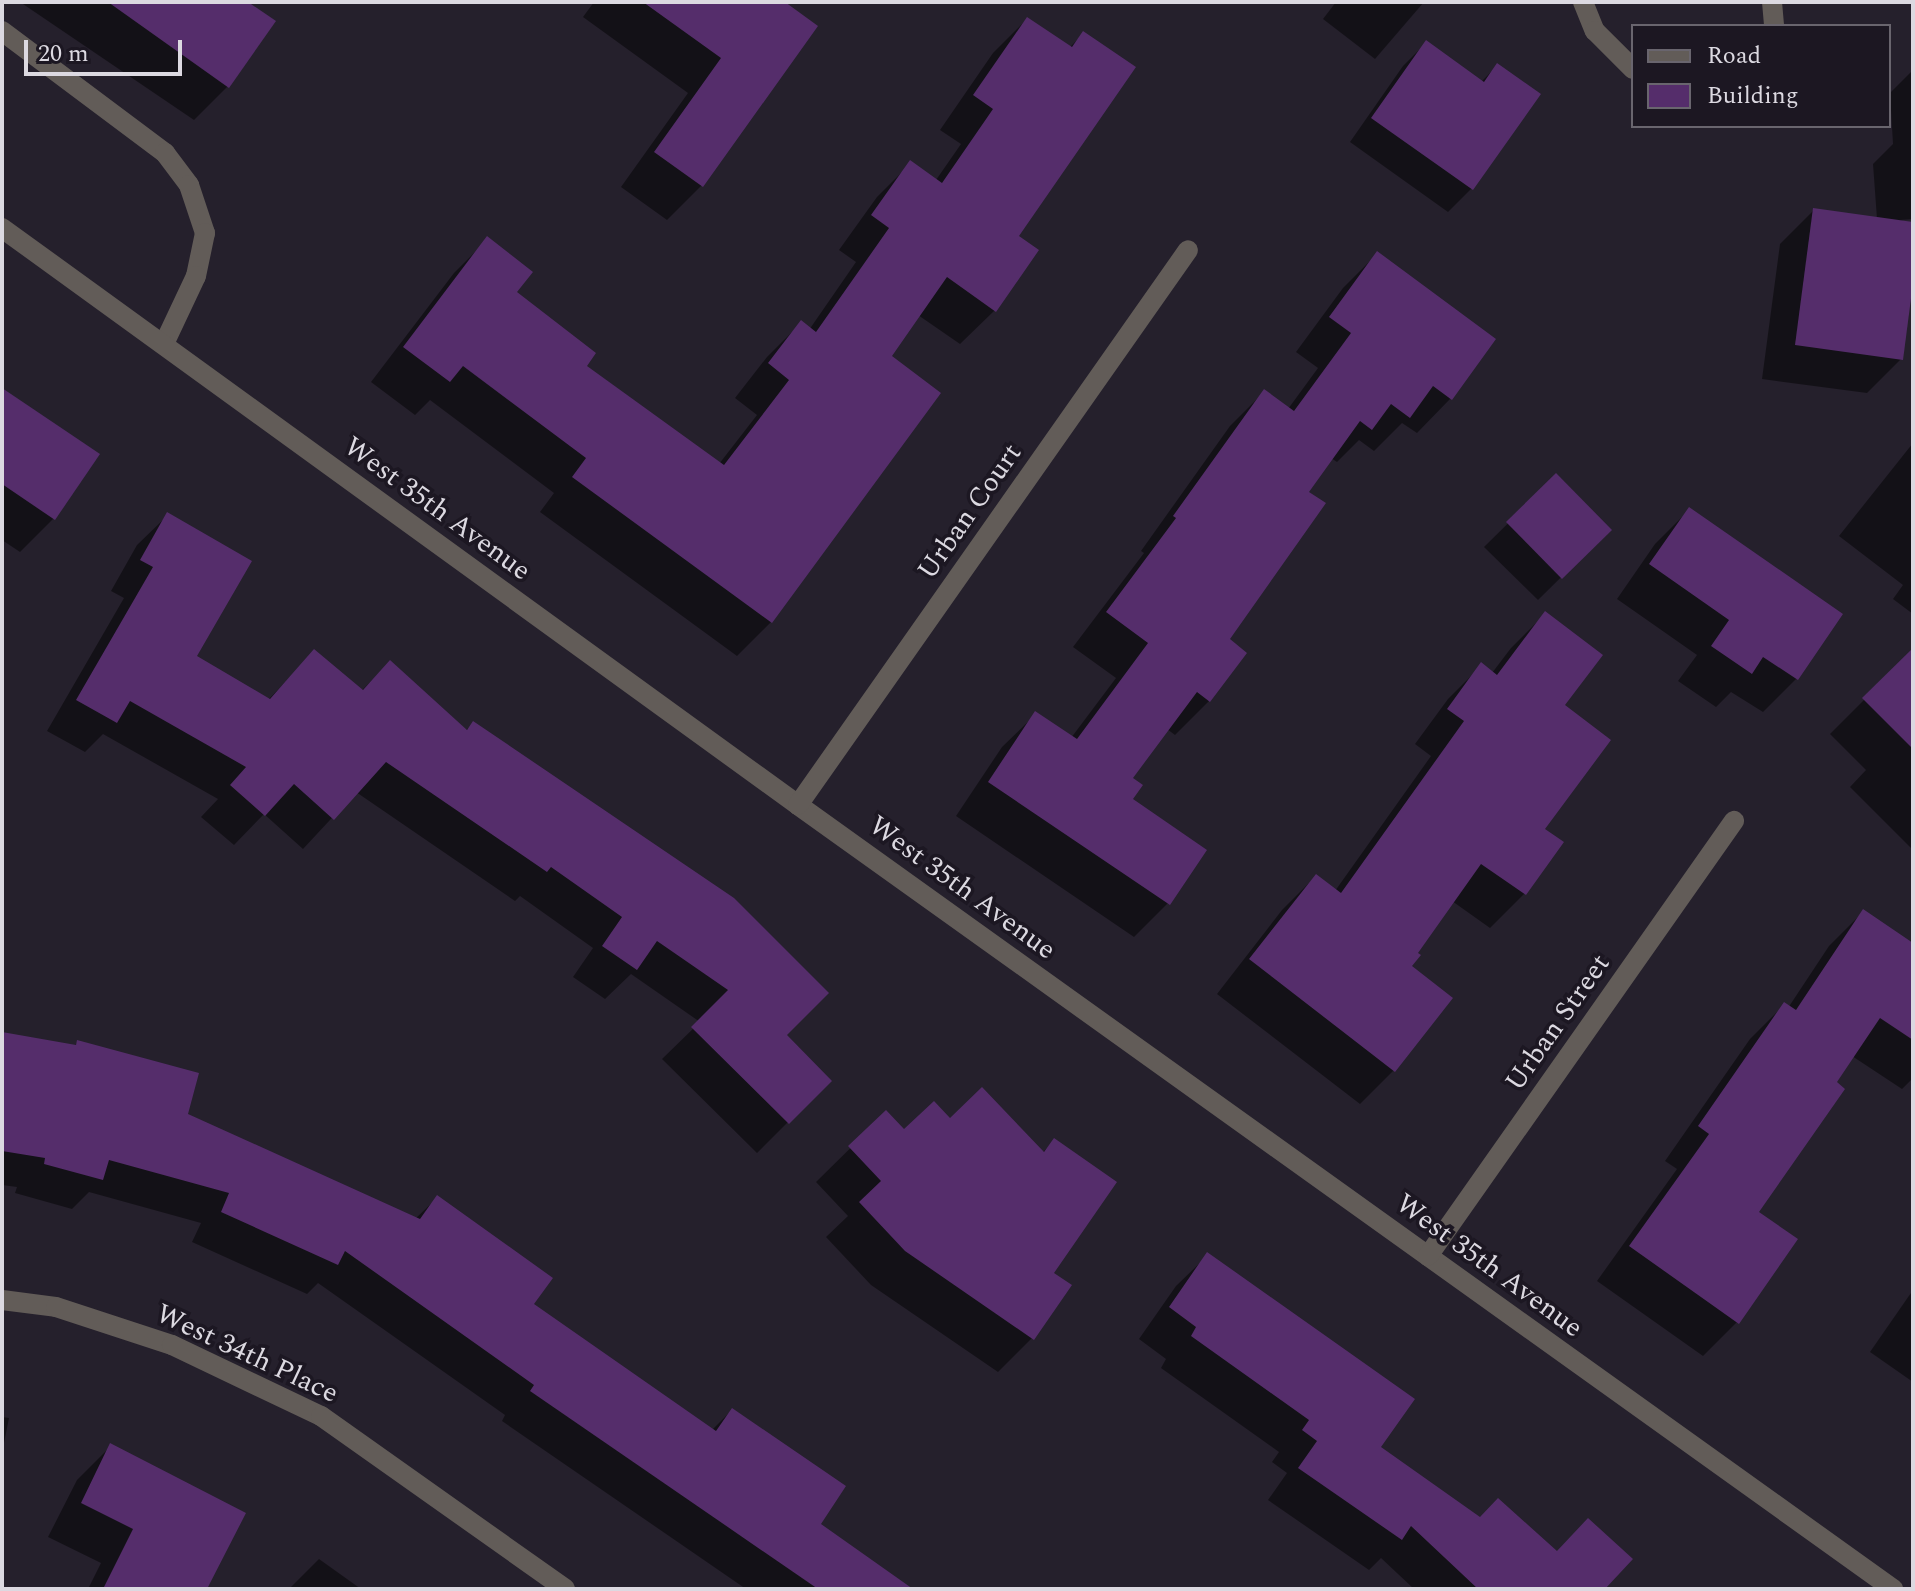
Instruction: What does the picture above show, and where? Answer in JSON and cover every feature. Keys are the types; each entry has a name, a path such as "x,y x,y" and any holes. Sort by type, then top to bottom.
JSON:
{"street":[{"path":"1583,2 1595,31 1631,67"},
{"path":"1772,2 1774,24"},
{"path":"2,31 165,153 189,185 205,233 196,276 164,344"},
{"name":"West 35th Avenue","path":"2,228 798,805 1893,1589"},
{"name":"Urban Court","path":"798,805 1188,250"},
{"name":"Urban Street","path":"1428,1256 1734,821"},
{"name":"West 34th Place","path":"2,1300 56,1307 172,1345 321,1416 565,1589"}],"building":[{"path":"108,2 248,2 276,21 229,88"},
{"path":"643,2 785,2 818,26 703,187 654,152 721,58"},
{"path":"1027,17 1072,47 1083,31 1136,67 1019,236 1039,250 996,312 947,277 892,356 941,393 772,623 572,477 586,458 463,366 450,382 403,347 487,236 533,272 517,292 596,353 587,366 724,465 789,380 768,363 801,320 816,332 889,228 871,215 910,160 942,183 993,109 973,95"},
{"path":"1426,40 1484,82 1497,63 1541,94 1473,190 1371,118"},
{"path":"1813,208 1913,222 1913,283 1903,360 1795,345"},
{"path":"1377,251 1496,339 1452,400 1433,386 1410,418 1391,404 1372,430 1360,421 1309,492 1326,503 1230,639 1247,653 1210,702 1197,692 1133,778 1143,785 1133,799 1207,850 1170,905 988,782 1035,711 1077,739 1148,643 1106,612 1176,518 1173,516 1264,389 1294,411 1351,333 1329,317"},
{"path":"2,388 100,454 55,520 2,484"},
{"path":"1556,473 1612,530 1562,579 1506,522"},
{"path":"1689,507 1843,614 1798,680 1763,657 1752,674 1711,646 1729,620 1649,564"},
{"path":"167,512 252,561 197,656 270,699 314,649 363,690 390,660 467,730 473,721 734,898 829,993 787,1035 832,1081 789,1124 691,1027 728,990 657,941 637,970 602,946 622,917 551,867 547,872 386,762 334,820 294,784 265,816 230,785 246,767 130,701 117,723 76,700 153,567 140,560"},
{"path":"1545,611 1603,655 1565,705 1611,740 1545,829 1564,842 1526,895 1481,864 1418,953 1421,955 1412,966 1453,998 1395,1072 1249,959 1316,874 1341,893 1464,721 1447,709 1481,662 1497,675"},
{"path":"1913,648 1913,749 1862,698"},
{"path":"1863,909 1913,943 1913,1040 1880,1018 1837,1082 1845,1089 1759,1212 1798,1239 1739,1324 1629,1246 1709,1134 1698,1126 1784,1002 1796,1010"},
{"path":"2,1032 76,1045 77,1040 199,1073 188,1114 420,1219 437,1195 553,1278 534,1304 716,1431 732,1408 846,1486 821,1524 913,1589 818,1589 530,1391 534,1385 345,1251 338,1265 221,1212 229,1193 109,1160 103,1180 44,1164 45,1158 2,1151"},
{"path":"982,1087 1044,1152 1054,1138 1117,1182 1054,1273 1072,1285 1034,1340 905,1251 859,1202 881,1181 848,1146 886,1110 904,1129 934,1101 950,1118"},
{"path":"1207,1252 1415,1399 1381,1447 1480,1517 1498,1498 1557,1551 1588,1518 1633,1559 1605,1589 1478,1589 1411,1526 1402,1540 1298,1468 1317,1441 1302,1430 1309,1420 1191,1336 1196,1327 1169,1307"},
{"path":"110,1443 246,1513 207,1589 103,1589 133,1529 81,1503"}]}
